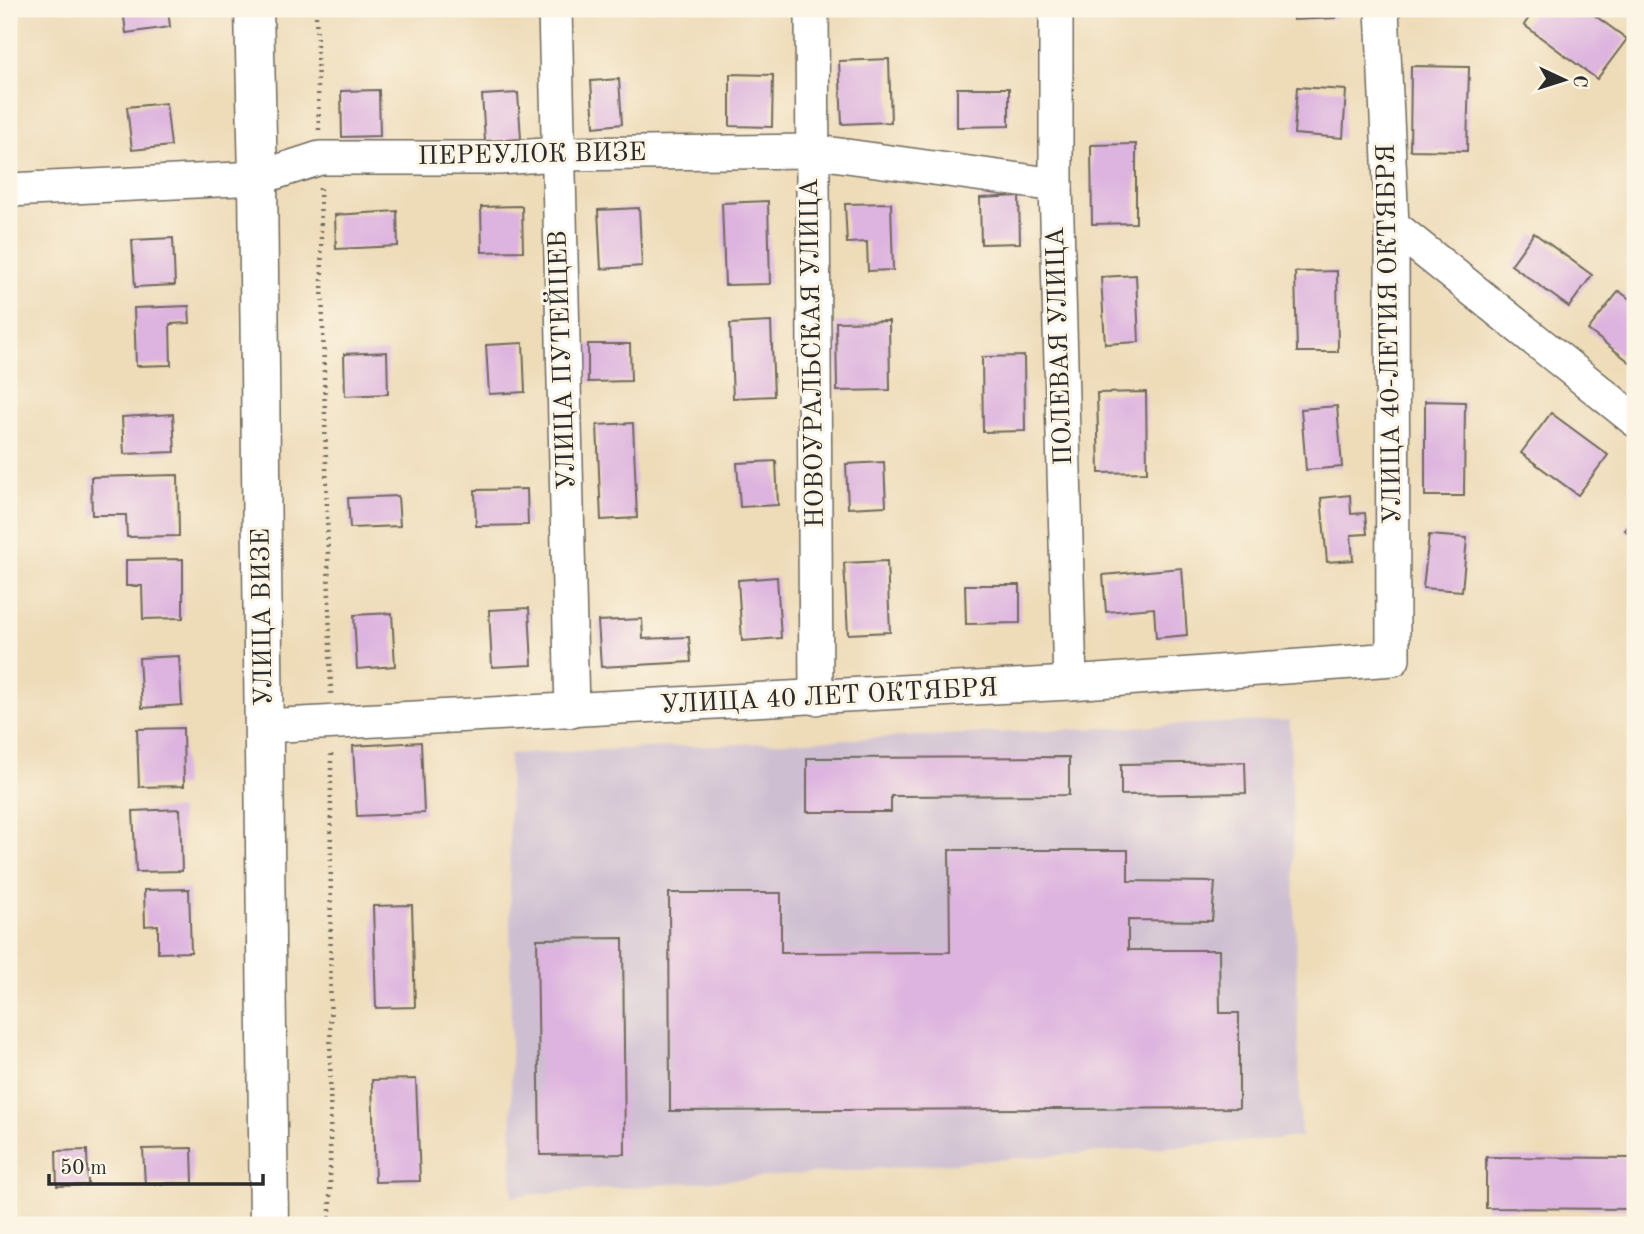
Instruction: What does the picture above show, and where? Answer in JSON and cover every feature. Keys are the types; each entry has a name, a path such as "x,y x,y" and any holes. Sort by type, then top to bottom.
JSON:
{"street":[{"name":"УЛИЦА ВИЗЕ","path":"254,9 269,1225"},
{"name":"УЛИЦА ПУТЕЙЦЕВ","path":"555,9 572,711"},
{"name":"НОВОУРАЛЬСКАЯ УЛИЦА","path":"812,9 816,698"},
{"name":"ПОЛЕВАЯ УЛИЦА","path":"1056,9 1056,185 1070,683"},
{"name":"УЛИЦА 40-ЛЕТИЯ ОКТЯБРЯ","path":"1382,9 1392,225 1394,659"},
{"name":"ПЕРЕУЛОК ВИЗЕ","path":"9,190 258,178 320,158 499,158 558,154 811,151 1056,185"},
{"path":"1392,225 1635,420"},
{"name":"УЛИЦА 40 ЛЕТ ОКТЯБРЯ","path":"264,726 1070,683 1394,659"}],"path":[{"path":"316,9 332,723 330,1225"}],"shaded area":[{"path":"1290,720 1301,1137 512,1196 509,754"}],"building":[{"path":"123,9 168,9 170,27 126,33"},
{"path":"1293,9 1336,9 1336,18 1293,20"},
{"path":"1535,9 1586,9 1627,39 1597,79 1524,25"},
{"path":"889,59 891,122 842,124 839,61"},
{"path":"1411,66 1469,67 1467,151 1410,150"},
{"path":"730,74 773,75 772,127 730,126"},
{"path":"619,79 622,124 594,127 591,81"},
{"path":"1297,87 1346,90 1343,138 1294,134"},
{"path":"957,88 1009,88 1009,126 957,127"},
{"path":"379,90 380,136 342,137 341,91"},
{"path":"518,93 521,139 485,141 482,95"},
{"path":"166,103 171,146 132,150 127,107"},
{"path":"1136,144 1136,223 1092,224 1091,145"},
{"path":"1019,196 1020,243 981,244 980,198"},
{"path":"768,201 770,284 725,285 722,203"},
{"path":"891,203 893,270 868,271 867,242 847,243 845,204"},
{"path":"522,206 523,251 482,252 481,207"},
{"path":"639,208 642,266 601,269 598,210"},
{"path":"397,211 398,246 336,249 335,215"},
{"path":"1534,233 1592,275 1569,307 1511,265"},
{"path":"173,238 175,285 135,287 132,240"},
{"path":"1337,271 1338,352 1297,352 1295,272"},
{"path":"1136,275 1139,342 1105,344 1101,277"},
{"path":"1619,291 1635,303 1635,366 1588,330"},
{"path":"189,306 190,323 170,324 171,365 136,366 134,308"},
{"path":"889,321 890,390 837,391 836,322"},
{"path":"771,322 774,396 733,398 730,324"},
{"path":"523,343 525,392 489,394 486,345"},
{"path":"588,344 630,344 631,381 588,382"},
{"path":"387,352 388,394 345,396 344,354"},
{"path":"1024,356 1025,431 983,432 982,357"},
{"path":"1146,392 1147,472 1099,473 1097,393"},
{"path":"1425,401 1465,402 1464,496 1425,496"},
{"path":"1337,406 1342,467 1306,470 1301,409"},
{"path":"1551,413 1608,455 1578,495 1521,453"},
{"path":"173,414 175,452 124,454 122,417"},
{"path":"633,423 637,518 601,520 597,425"},
{"path":"776,461 778,505 740,507 737,463"},
{"path":"884,462 886,506 848,508 846,464"},
{"path":"178,475 179,536 127,537 126,515 92,515 91,477"},
{"path":"527,489 528,525 476,526 475,490"},
{"path":"1350,495 1351,514 1365,513 1367,534 1351,535 1353,560 1327,562 1321,498"},
{"path":"398,496 400,526 350,528 348,498"},
{"path":"1635,516 1635,538 1625,530"},
{"path":"1429,535 1467,538 1462,591 1423,588"},
{"path":"183,559 183,618 143,619 142,586 126,586 126,560"},
{"path":"887,561 890,632 848,634 844,563"},
{"path":"1182,568 1187,635 1156,638 1154,608 1106,612 1103,575"},
{"path":"777,577 781,638 742,641 738,580"},
{"path":"965,585 1020,585 1020,623 966,624"},
{"path":"529,608 532,665 492,667 489,610"},
{"path":"392,613 395,666 357,669 354,615"},
{"path":"642,619 643,639 689,637 691,662 601,667 598,621"},
{"path":"179,656 182,705 142,708 139,658"},
{"path":"183,728 184,786 139,787 137,729"},
{"path":"421,742 424,813 357,816 353,746"},
{"path":"1069,757 1069,795 891,796 891,812 807,812 807,758"},
{"path":"1245,762 1246,793 1121,795 1121,764"},
{"path":"180,809 182,871 136,872 133,811"},
{"path":"949,850 1128,850 1128,881 1215,882 1212,921 1128,920 1128,950 1219,950 1220,1013 1239,1013 1239,1108 670,1111 669,893 781,893 781,953 950,952"},
{"path":"189,889 191,952 158,953 158,925 145,926 144,890"},
{"path":"412,905 415,1007 376,1008 373,906"},
{"path":"623,938 625,1154 540,1155 537,939"},
{"path":"416,1079 420,1181 375,1182 372,1080"},
{"path":"192,1148 193,1183 145,1184 143,1149"},
{"path":"87,1150 88,1185 57,1186 56,1151"},
{"path":"1486,1157 1635,1158 1635,1209 1486,1208"}]}
